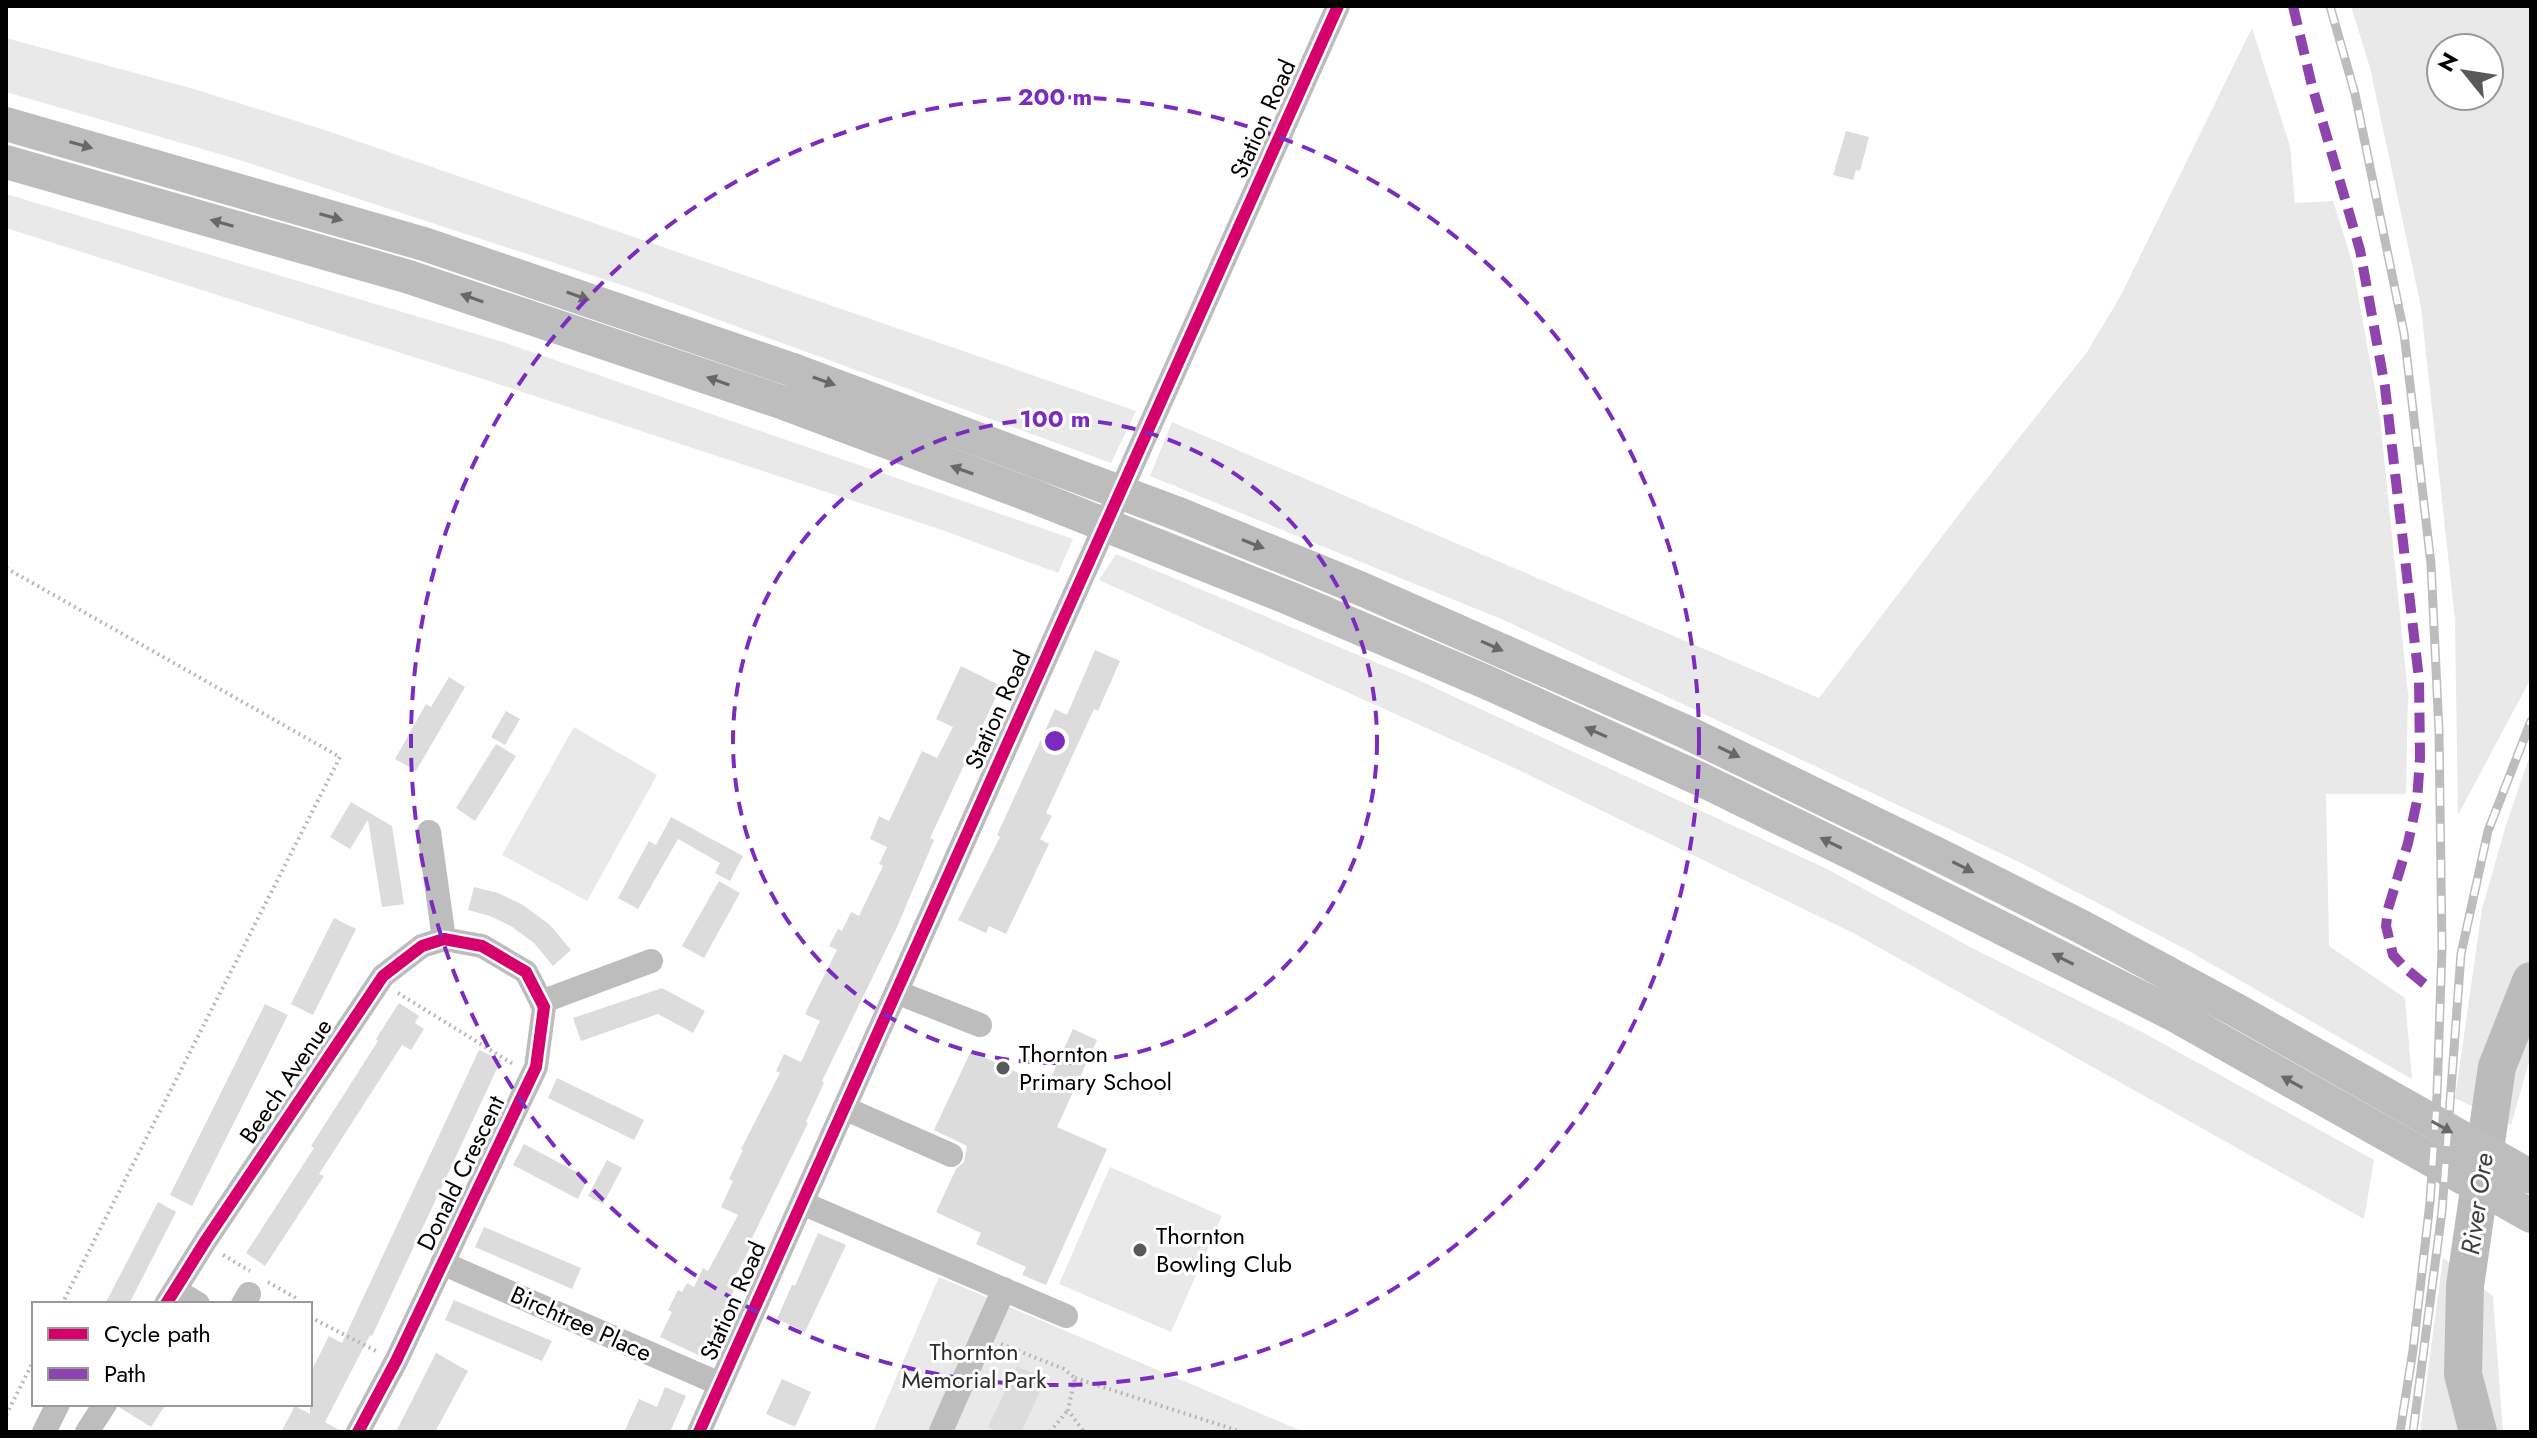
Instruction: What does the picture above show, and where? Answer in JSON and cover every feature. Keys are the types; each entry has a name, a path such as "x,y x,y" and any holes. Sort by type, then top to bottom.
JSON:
{"highway":[{"path":"6,124 424,244 790,369 1181,515 1378,595 1684,731 2082,927 2531,1177"},
{"path":"6,162 409,277 784,403 1161,547 1486,682 1700,779 2171,1013 2524,1212"}],"street":[{"name":"Station Road","path":"699,1432 1338,6"},
{"path":"429,832 444,939 482,946 526,972 541,1002 651,961"},
{"name":"Beech Avenue","path":"171,1297 380,981 422,946 444,939"},
{"path":"896,992 980,1025"},
{"name":"Donald Crescent","path":"358,1432 396,1361 536,1067 544,1007 541,1002"},
{"path":"844,1108 951,1155"},
{"path":"802,1203 1066,1316"},
{"name":"Birchtree Place","path":"442,1263 720,1384"},
{"path":"941,1431 1004,1289"},
{"path":"44,1432 57,1406"},
{"path":"87,1432 104,1406"}],"path":[{"path":"6,568 340,757 63,1302"},
{"path":"380,981 532,1076"},
{"path":"312,1318 396,1361"},
{"path":"983,1336 1064,1369 1075,1378 1242,1432"},
{"path":"6,1415 32,1364"},
{"path":"1050,1432 1068,1410 1075,1378"},
{"path":"1068,1410 1084,1432"}],"green space":[{"path":"2351,6 2531,6 2531,678 2458,815 2455,620 2421,307 2370,68"},
{"path":"2252,28 2290,146 2295,203 2333,201 2352,261 2380,417 2408,694 2406,794 2326,794 2329,946 2405,998 2412,1079 2187,950 2019,862 1506,621 1150,476 1172,422 1819,698 2087,352 2120,297"},
{"path":"6,38 194,89 331,132 1136,411 1111,463 634,289 233,158 6,92"},
{"path":"6,194 503,342 1073,539 1058,573 942,530 483,379 6,228"},
{"path":"1116,554 1418,680 1827,869 1974,949 2142,1032 2374,1160 2364,1219 1855,934 1508,765 1099,580"},
{"path":"574,727 657,775 587,901 502,855"},
{"path":"2531,752 2531,1055 2511,1125 2455,1098 2482,909"},
{"name":"Thornton Bowling Club","path":"1110,1167 1222,1216 1171,1332 1059,1284"},
{"path":"2443,1258 2493,1296 2503,1432 2420,1432"},
{"name":"Thornton Memorial Park","path":"939,1277 1304,1432 873,1432"}],"building":[{"path":"1846,131 1869,137 1860,171 1856,170 1853,180 1833,175"},
{"path":"1095,650 1120,661 1046,813 1052,816 1040,839 1049,844 1006,934 989,926 986,933 958,920 1000,837 997,835 1055,709 1067,715"},
{"path":"961,666 1001,686 930,838 934,840 897,927 822,1081 824,1083 808,1123 752,1238 754,1240 736,1275 740,1277 702,1357 660,1337 672,1312 668,1310 678,1290 682,1292 687,1283 694,1287 703,1268 708,1271 738,1215 721,1207 733,1181 729,1179 741,1149 780,1073 776,1071 784,1054 801,1062 820,1021 805,1014 837,950 829,946 838,929 842,931 851,912 859,916 883,866 879,864 887,847 870,839 879,816 889,821 922,751 937,758 953,727 936,719"},
{"path":"449,677 465,687 416,771 395,759 426,704 431,707"},
{"path":"506,711 520,719 505,745 491,737"},
{"path":"496,744 516,756 475,821 456,808"},
{"path":"351,802 392,826 404,904 382,907 368,820 350,849 330,837"},
{"path":"671,817 743,856 730,881 715,873 720,863 678,839 638,909 618,898 649,841 656,845"},
{"path":"719,881 740,893 704,958 682,946"},
{"path":"474,887 498,893 523,905 550,925 571,950 553,966 534,943 511,926 468,910"},
{"path":"334,918 356,929 313,1015 291,1004"},
{"path":"662,988 705,1011 693,1033 658,1014 581,1041 573,1018"},
{"path":"399,1003 419,1016 415,1023 424,1029 411,1050 402,1045 319,1174 324,1176 265,1266 246,1253 314,1148 311,1146"},
{"path":"265,1004 288,1015 192,1206 170,1195"},
{"path":"1073,1029 1097,1040 1057,1127 1107,1149 1046,1285 1022,1275 1026,1267 976,1244 981,1233 936,1212 956,1169 964,1162 967,1146 934,1130 971,1051 1047,1086"},
{"path":"479,1050 501,1060 372,1336 325,1422 343,1432 281,1432 295,1406 310,1414 312,1370 329,1336 342,1343"},
{"path":"557,1078 644,1120 634,1140 548,1098"},
{"path":"524,1144 588,1178 578,1199 513,1165"},
{"path":"607,1160 622,1168 603,1204 588,1196"},
{"path":"158,1202 176,1212 130,1302 106,1302"},
{"path":"484,1227 581,1268 572,1289 475,1247"},
{"path":"818,1233 846,1245 805,1332 777,1319"},
{"path":"454,1300 552,1341 542,1361 445,1320"},
{"path":"436,1353 468,1371 435,1432 396,1432"},
{"path":"1017,1366 1046,1379 1021,1432 998,1432 988,1427"},
{"path":"782,1379 811,1392 795,1427 766,1414"},
{"path":"665,1387 686,1396 670,1432 624,1432 639,1399 657,1407"},
{"path":"119,1406 165,1406 151,1427"}],"waterway":[{"name":"River Ore","path":"2478,1432 2463,1374 2465,1286 2497,1067 2531,981"}],"railway":[{"path":"2330,6 2355,94 2404,333 2431,564 2439,732 2442,948 2437,1095 2430,1202 2400,1432"},
{"path":"2413,1432 2442,1211 2461,954 2488,831 2531,721"}],"marked path":[{"path":"2293,6 2312,86 2360,250 2385,387 2419,679 2420,758 2417,801 2386,926 2393,955 2428,987"}],"cycle path":[{"path":"699,1432 1338,6"},
{"path":"167,1302 383,976 422,946 444,939 482,946 526,972 544,1007 536,1067 396,1361 358,1432"}],"place":[{"name":"Thornton Primary School","path":"1003,1068"},
{"name":"Thornton Bowling Club","path":"1140,1250"}]}
